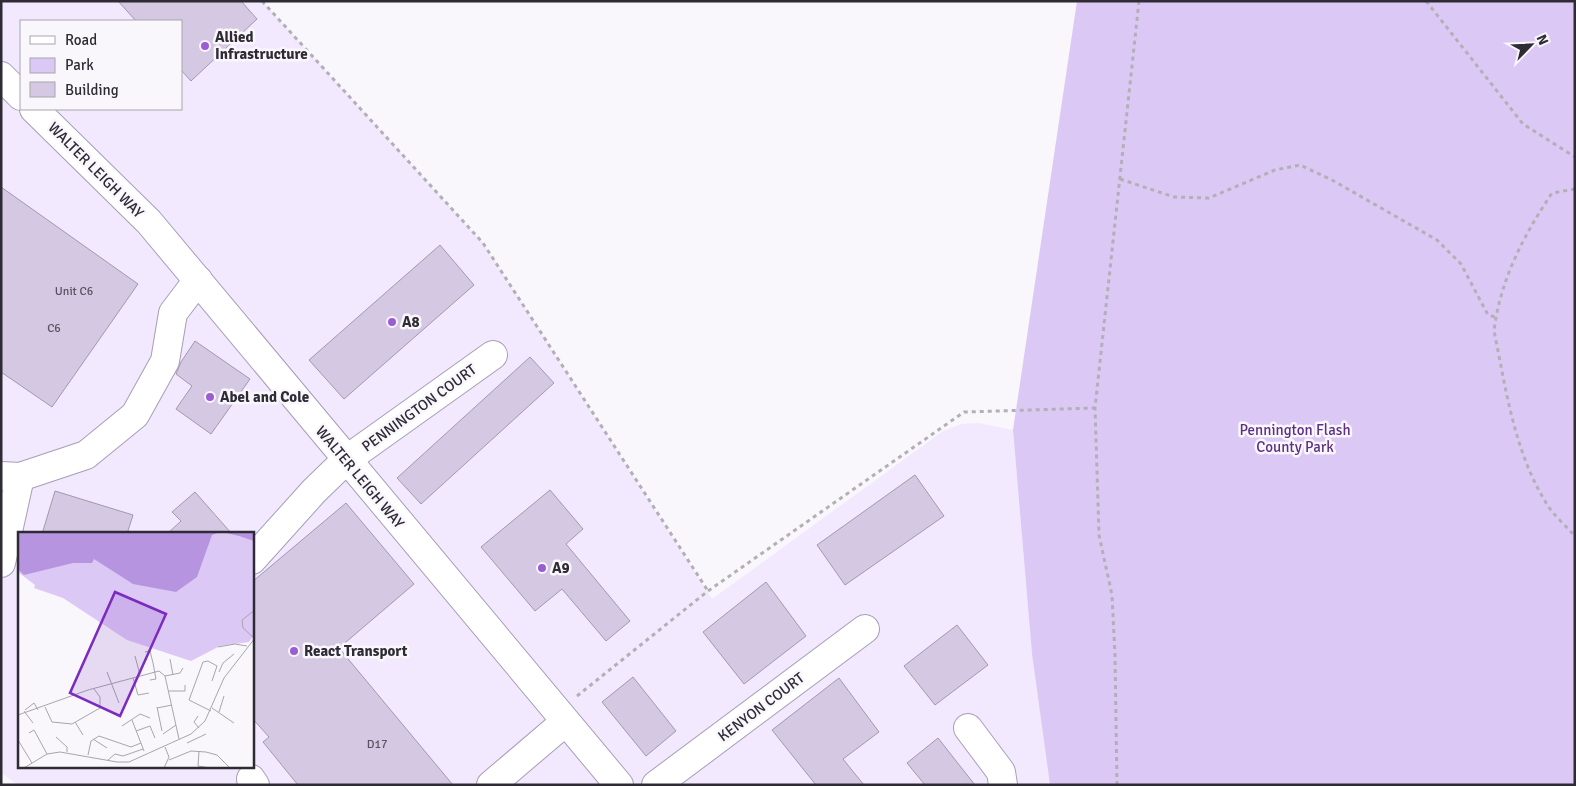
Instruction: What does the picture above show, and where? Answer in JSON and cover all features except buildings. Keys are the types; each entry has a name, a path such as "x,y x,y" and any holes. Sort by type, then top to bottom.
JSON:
{"street":[{"path":"1,76 20,95"},
{"name":"WALTER LEIGH WAY","path":"35,110 149,222 619,785"},
{"path":"1,563 11,476 86,455 135,415 164,361 173,313 198,280"},
{"name":"PENNINGTON COURT","path":"254,558 314,491 346,460 493,355"},
{"name":"KENYON COURT","path":"656,785 865,629"},
{"path":"491,785 561,716"},
{"path":"968,728 1001,772 1003,785"}],"path":[{"path":"262,1 483,243 708,591"},
{"path":"1117,785 1112,594 1099,536 1095,408 1139,1"},
{"path":"1426,1 1523,124 1575,157"},
{"path":"1120,179 1174,197 1209,198 1275,170 1300,165 1332,180 1437,240 1461,264 1488,315 1495,317"},
{"path":"1575,189 1552,193 1528,228 1513,261 1495,317 1494,331 1513,423 1525,465 1546,503 1575,536"},
{"path":"561,716 708,591 964,412 1095,408"}],"shaded area":[{"path":"1,1 262,1 483,243 712,599 943,431 961,424 979,423 1013,430 1032,654 1050,785 18,785 1,773"}],"green space":[{"name":"Pennington Flash County Park","path":"1077,1 1575,1 1575,785 1050,785 1032,654 1013,430"}],"place":[{"name":"Allied Infrastructure","path":"205,46"},
{"name":"A8","path":"392,322"},
{"name":"Abel and Cole","path":"210,397"},
{"name":"A9","path":"542,568"},
{"name":"React Transport","path":"294,651"}]}
